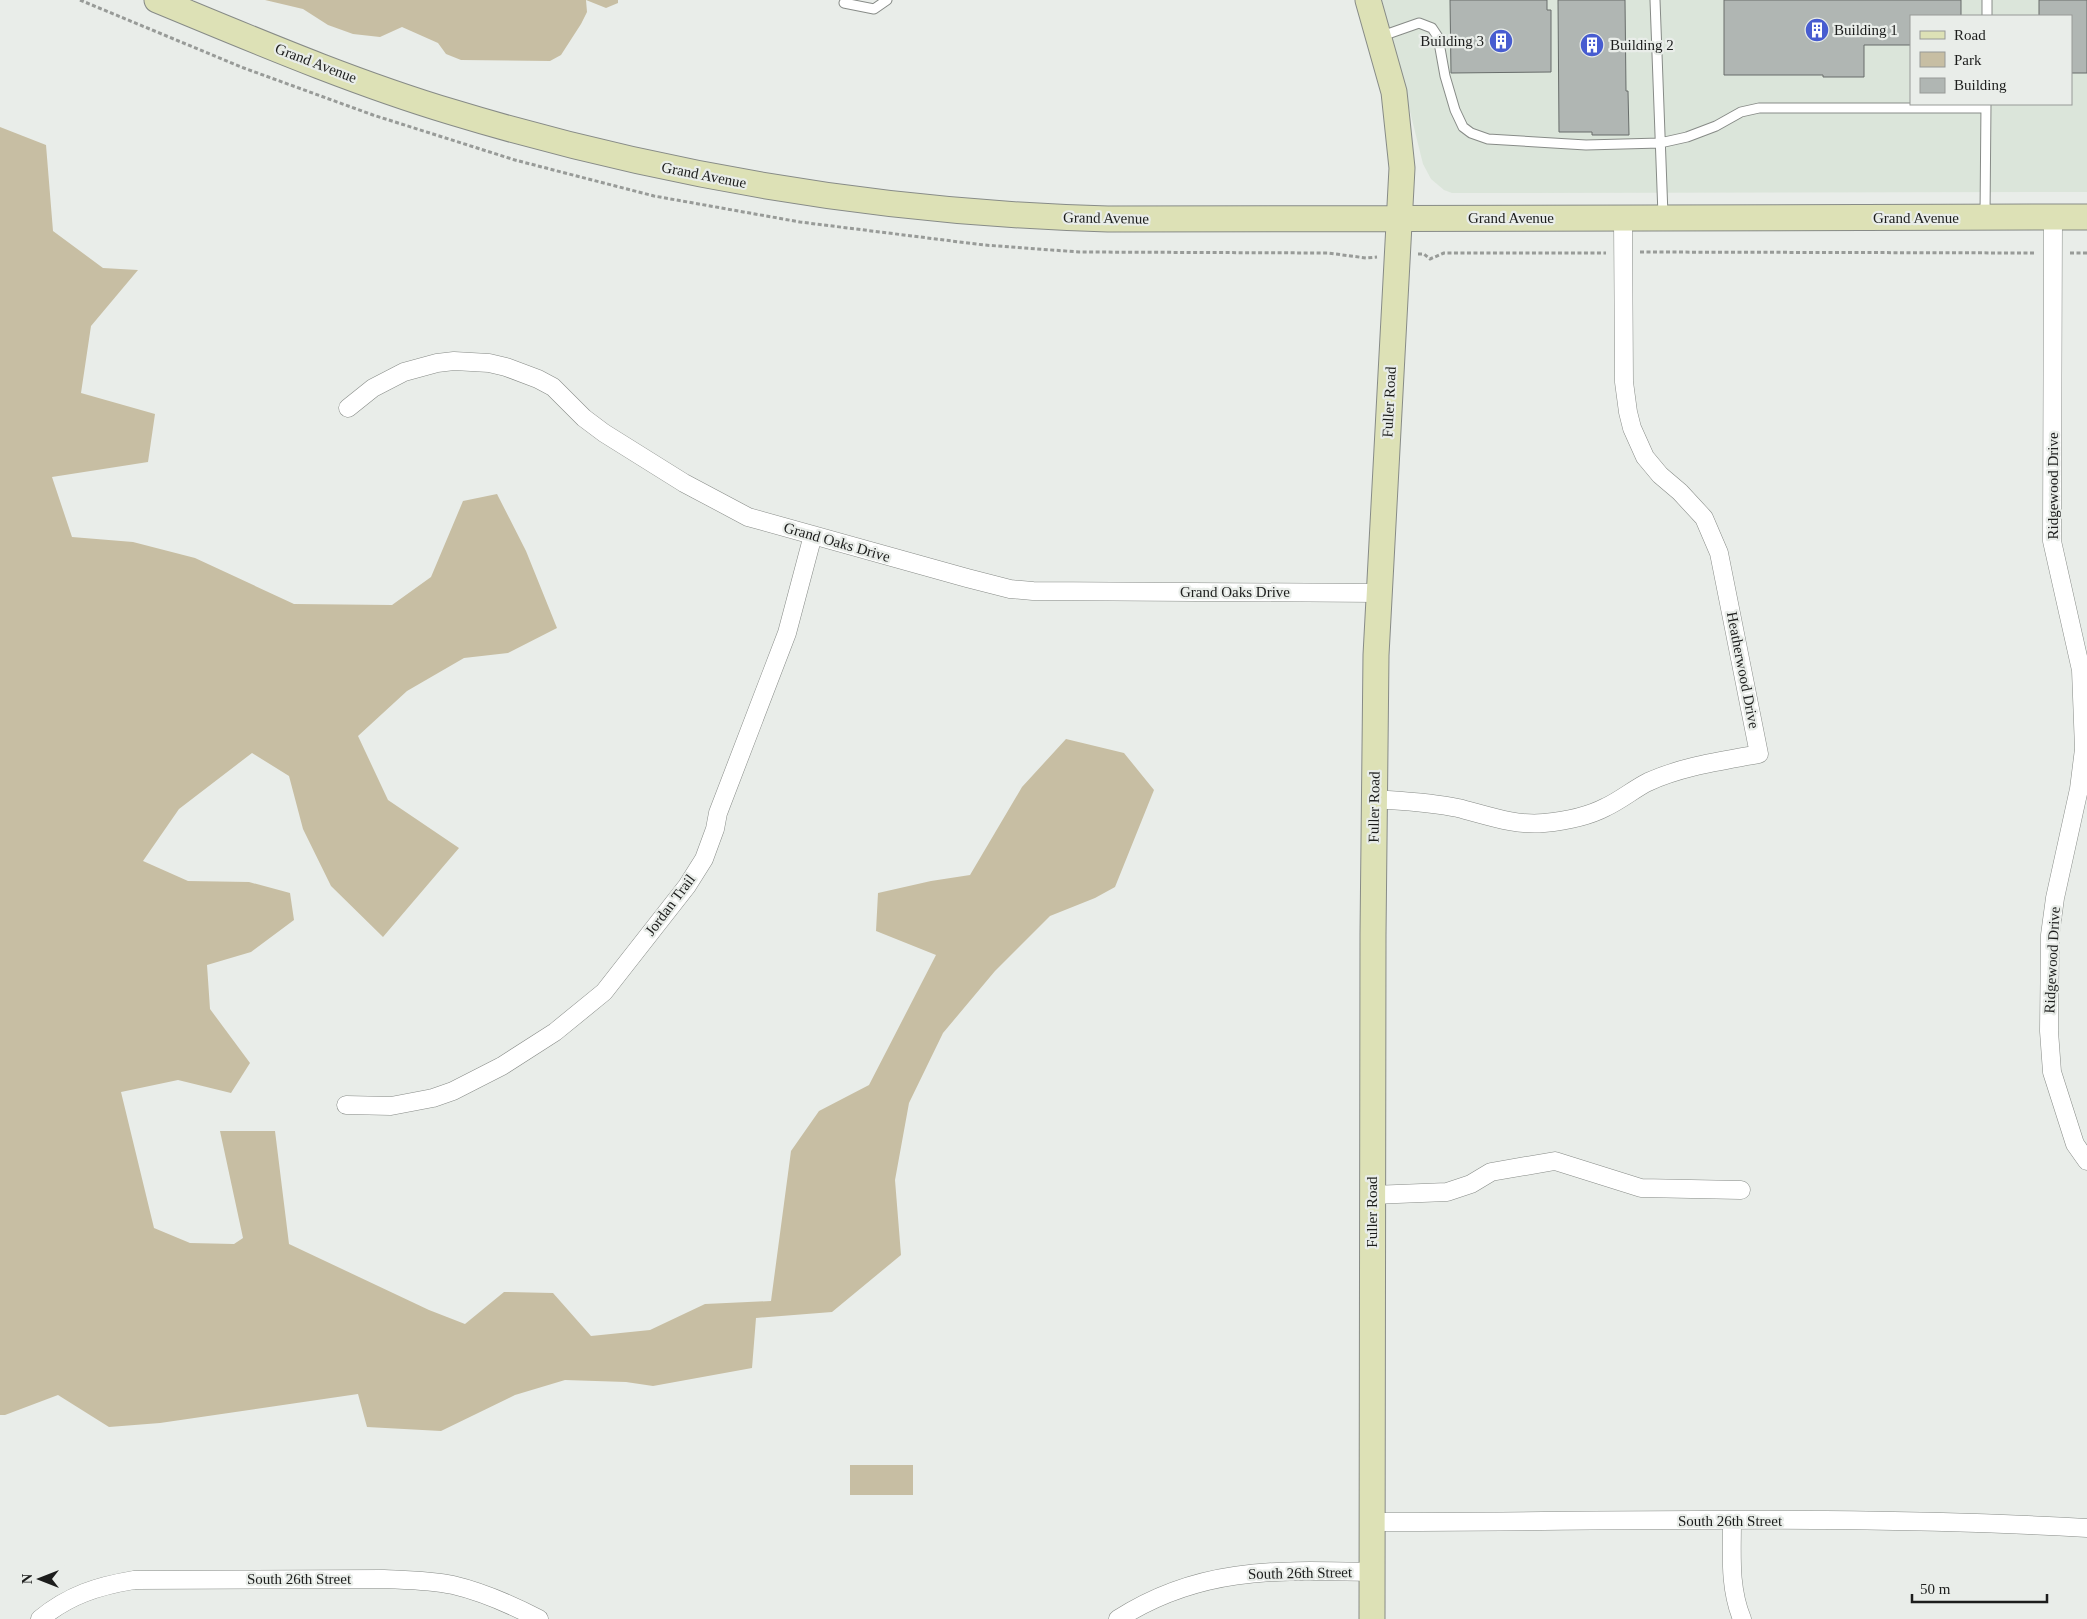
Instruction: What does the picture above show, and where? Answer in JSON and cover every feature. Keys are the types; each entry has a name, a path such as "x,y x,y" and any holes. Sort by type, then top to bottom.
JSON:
{"main road":[{"name":"Grand Avenue","path":"157,0 353,78 452,112 598,152 685,172 779,190 948,211 1060,218 2087,217"},
{"name":"Fuller Road","path":"1368,0 1394,92 1399,125 1402,168 1376,655 1372,1195 1372,1619"}],"street":[{"name":"Ridgewood Drive","path":"2053,217 2052,541 2081,670 2084,749 2079,789 2055,898 2052,926 2049,1031 2052,1072 2075,1144 2087,1161"},
{"name":"Heatherwood Drive","path":"1374,800 1416,802 1457,808 1493,818 1526,824 1542,824 1575,819 1606,808 1648,782 1670,773 1759,754 1719,553 1704,518 1680,492 1660,476 1645,458 1632,428 1624,382 1623,218"},
{"name":"Grand Oaks Drive","path":"348,408 373,388 404,372 454,362 489,363 538,379 553,387 584,418 604,433 684,483 748,517 1010,589 1034,591 1380,593"},
{"name":"Jordan Trail","path":"346,1105 391,1106 433,1098 453,1091 502,1066 555,1032 604,992 687,886 704,859 715,829 718,813 786,633 812,535"},
{"path":"1372,1195 1447,1192 1471,1184 1491,1172 1555,1160 1641,1188 1741,1190"},
{"path":"1732,1521 1732,1576 1736,1604 1742,1619"},
{"name":"South 26th Street","path":"1372,1522 1732,1521 2009,1524 2087,1528"},
{"name":"South 26th Street","path":"1118,1619 1162,1596 1195,1584 1230,1575 1265,1571 1372,1572"},
{"name":"South 26th Street","path":"40,1619 69,1598 100,1586 134,1580 384,1579 425,1580 454,1585 510,1604 539,1619"}],"lane":[{"path":"844,3 874,9 887,0"},
{"path":"1655,0 1663,218"},
{"path":"1987,0 1987,15"},
{"path":"1379,37 1419,23 1432,28 1438,38 1445,76 1455,110 1463,127 1471,134 1488,139 1586,145 1660,143 1687,137 1716,126 1741,112 1759,108 1986,106 1985,218"}],"path":[{"path":"1424,254 1430,259 1444,253 2034,253"},
{"path":"2067,253 2087,253"}],"shaded area":[{"path":"1379,0 2087,0 2087,192 1452,193 1444,190 1431,179 1423,164 1401,75"}],"green space":[{"path":"265,0 586,0 587,12 561,55 550,61 461,60 446,54 438,43 402,27 380,37 353,34 328,25 303,9"},
{"path":"586,0 618,0 618,3 606,8"},
{"path":"0,127 46,145 53,231 103,268 138,270 91,326 81,393 155,414 148,462 52,477 72,537 133,542 195,558 294,604 392,605 431,577 463,501 497,494 526,551 557,628 508,653 464,658 407,691 358,736 388,800 459,848 383,937 331,886 303,829 289,776 252,753 179,809 143,861 188,881 249,882 290,893 294,920 251,952 207,965 210,1009 250,1063 231,1093 178,1080 121,1092 154,1228 190,1243 234,1244 243,1238 220,1131 275,1131 289,1244 429,1310 465,1324 504,1292 553,1293 591,1336 650,1330 705,1304 771,1301 791,1151 819,1111 869,1085 936,955 876,931 878,893 931,881 970,875 1022,787 1066,739 1124,753 1154,790 1115,887 1095,898 1050,916 995,971 943,1033 909,1103 895,1180 901,1255 832,1312 756,1318 752,1368 653,1386 626,1382 565,1380 515,1395 441,1431 367,1427 358,1394 160,1423 109,1427 58,1395 5,1415 0,1415"},
{"path":"850,1465 913,1465 913,1495 850,1495"}],"building":[{"name":"Building 3","path":"1450,0 1547,0 1547,10 1551,10 1551,72 1451,73"},
{"name":"Building 2","path":"1558,0 1625,0 1626,91 1628,91 1629,135 1592,135 1592,132 1559,132"},
{"name":"Building 1","path":"1724,0 1961,0 1961,15 1910,15 1910,45 1864,45 1864,77 1724,75"},
{"path":"2039,0 2087,0 2087,73 2072,73 2072,15 2039,15"}],"place":[{"name":"Building 1","path":"1817,30"},
{"name":"Building 3","path":"1501,41"},
{"name":"Building 2","path":"1592,45"}]}
